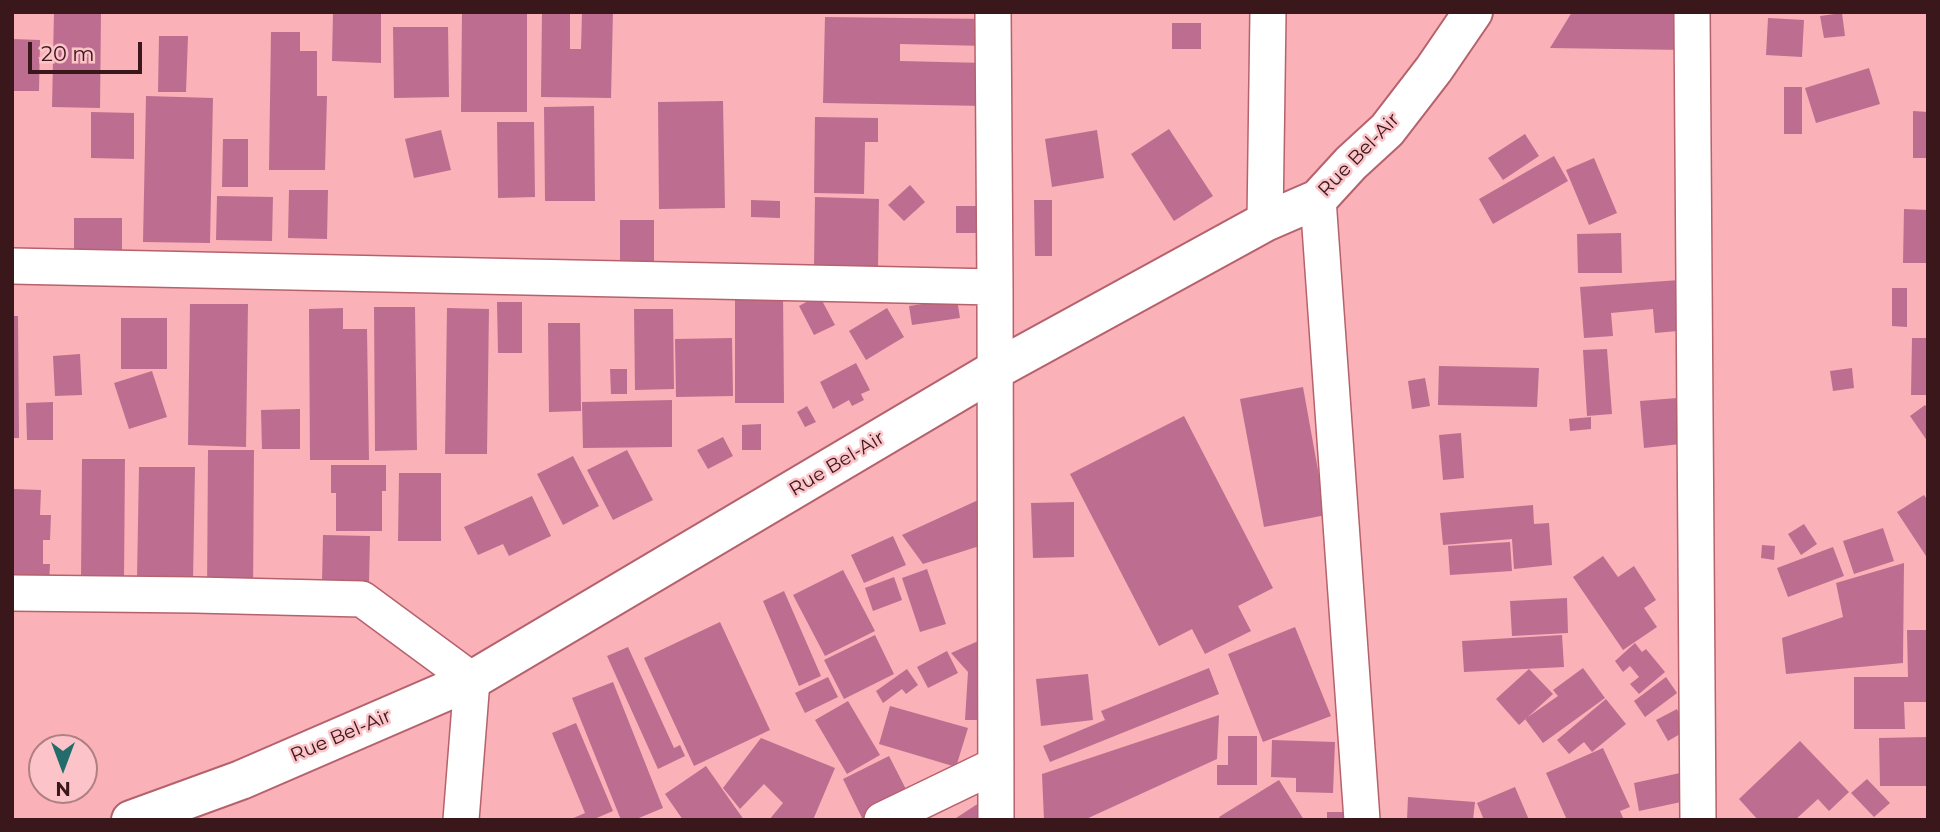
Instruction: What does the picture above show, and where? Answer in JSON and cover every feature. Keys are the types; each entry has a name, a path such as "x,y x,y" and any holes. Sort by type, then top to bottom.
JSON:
{"main road":[{"name":"Rue Bel-Air","path":"131,820 241,780 472,680 995,370 1265,222 1318,199 1351,163 1387,130 1473,12"}],"street":[{"path":"993,12 996,820"},
{"path":"1265,222 1268,12"},
{"path":"1692,12 1698,820"},
{"path":"1318,199 1362,820"},
{"path":"12,266 995,287"},
{"path":"12,593 195,594 362,599 472,680 461,820"},
{"path":"882,820 996,765"}],"building":[{"path":"54,12 101,12 100,108 52,107"},
{"path":"333,12 381,12 381,63 332,61"},
{"path":"462,12 527,12 527,112 461,112"},
{"path":"542,12 570,12 570,49 581,49 582,12 613,12 611,98 541,97"},
{"path":"1572,12 1684,12 1684,50 1550,48"},
{"path":"1842,13 1845,36 1824,38 1820,16"},
{"path":"825,17 987,19 986,46 900,44 900,61 985,63 985,106 823,103"},
{"path":"1768,18 1804,20 1802,57 1766,55"},
{"path":"1172,23 1201,23 1201,49 1172,49"},
{"path":"393,27 448,27 449,97 394,98"},
{"path":"271,32 300,32 300,51 317,51 317,96 327,96 325,170 269,170"},
{"path":"159,36 188,36 186,92 158,92"},
{"path":"12,39 40,40 39,91 12,91"},
{"path":"1869,68 1880,104 1816,123 1805,88"},
{"path":"1784,87 1802,87 1802,134 1784,134"},
{"path":"146,96 213,98 210,243 143,242"},
{"path":"723,101 725,208 659,209 658,102"},
{"path":"594,106 595,201 545,201 544,107"},
{"path":"1913,111 1928,112 1928,158 1913,158"},
{"path":"91,112 134,113 134,159 91,158"},
{"path":"815,117 878,118 878,142 865,142 864,194 814,193"},
{"path":"497,122 534,122 535,197 498,198"},
{"path":"1169,129 1213,196 1174,221 1131,154"},
{"path":"441,130 451,170 414,178 405,139"},
{"path":"1097,130 1104,178 1052,187 1045,139"},
{"path":"1525,134 1539,156 1503,180 1488,158"},
{"path":"223,139 248,139 248,187 222,187"},
{"path":"1554,156 1568,181 1493,224 1479,199"},
{"path":"1594,158 1617,213 1589,225 1566,170"},
{"path":"910,185 925,202 904,221 888,205"},
{"path":"289,190 328,190 327,239 288,238"},
{"path":"217,196 273,197 272,241 216,240"},
{"path":"815,197 879,199 878,267 814,266"},
{"path":"751,200 780,201 780,218 751,217"},
{"path":"1034,200 1052,200 1052,256 1035,256"},
{"path":"956,206 980,206 980,233 956,233"},
{"path":"1904,209 1928,210 1928,263 1903,263"},
{"path":"74,218 122,218 122,256 74,255"},
{"path":"620,220 654,220 654,268 620,268"},
{"path":"1621,233 1622,273 1578,273 1577,234"},
{"path":"1708,278 1712,328 1655,333 1653,309 1611,313 1613,336 1584,338 1580,287"},
{"path":"1892,288 1907,288 1907,327 1892,326"},
{"path":"735,290 783,290 784,403 735,403"},
{"path":"819,295 835,325 814,335 799,306"},
{"path":"957,299 960,318 912,325 909,306"},
{"path":"497,302 522,302 522,353 498,353"},
{"path":"190,304 248,304 246,447 188,445"},
{"path":"374,307 415,307 417,450 375,451"},
{"path":"343,308 343,329 367,329 369,460 310,460 309,309"},
{"path":"447,308 489,309 487,454 445,454"},
{"path":"887,308 904,337 866,360 849,331"},
{"path":"634,309 673,309 674,389 635,390"},
{"path":"12,316 18,316 19,438 12,438"},
{"path":"121,318 167,318 167,369 121,369"},
{"path":"548,323 580,323 581,411 549,412"},
{"path":"732,338 733,396 676,397 675,339"},
{"path":"1912,338 1928,338 1928,395 1911,395"},
{"path":"1607,349 1612,414 1587,416 1583,350"},
{"path":"80,354 82,395 55,396 53,356"},
{"path":"856,363 870,390 861,394 864,400 852,406 849,400 833,409 820,382"},
{"path":"1439,366 1539,368 1537,407 1438,405"},
{"path":"1852,368 1854,388 1833,391 1830,371"},
{"path":"610,369 627,369 627,394 611,394"},
{"path":"152,371 167,417 129,429 114,383"},
{"path":"1425,378 1430,406 1412,409 1408,381"},
{"path":"1303,387 1326,515 1264,527 1240,399"},
{"path":"1677,398 1681,444 1644,448 1640,401"},
{"path":"672,400 672,447 583,448 582,402"},
{"path":"53,402 53,440 27,440 26,403"},
{"path":"1925,405 1928,409 1928,442 1910,416"},
{"path":"807,406 816,422 805,427 797,412"},
{"path":"300,409 300,449 262,449 261,410"},
{"path":"1184,416 1273,588 1238,606 1251,631 1205,654 1192,629 1159,646 1070,474"},
{"path":"1591,417 1591,429 1570,431 1569,419"},
{"path":"761,424 761,450 742,450 742,425"},
{"path":"1461,433 1464,478 1443,480 1439,435"},
{"path":"723,437 733,456 708,469 697,450"},
{"path":"208,450 254,450 253,596 207,596"},
{"path":"627,450 653,500 613,520 587,470"},
{"path":"573,456 599,506 563,525 537,474"},
{"path":"82,459 125,459 124,579 81,579"},
{"path":"331,465 386,465 386,491 382,491 382,531 336,531 336,493 331,493"},
{"path":"139,467 195,467 193,581 137,579"},
{"path":"399,473 441,473 441,541 398,541"},
{"path":"13,489 41,490 40,515 51,515 50,540 43,540 43,564 50,564 49,584 12,583"},
{"path":"1924,495 1928,501 1928,559 1897,512"},
{"path":"532,496 551,536 509,556 503,544 478,555 464,527"},
{"path":"987,496 989,543 923,564 902,535"},
{"path":"1074,502 1074,557 1033,558 1031,503"},
{"path":"1533,505 1534,524 1549,523 1552,565 1514,569 1512,539 1443,545 1440,513"},
{"path":"1804,524 1817,544 1801,555 1788,534"},
{"path":"1883,528 1894,561 1854,574 1843,541"},
{"path":"323,535 370,536 369,582 322,581"},
{"path":"893,536 906,565 864,583 851,555"},
{"path":"1510,542 1512,571 1450,575 1448,546"},
{"path":"1762,545 1775,546 1774,560 1761,558"},
{"path":"1833,547 1844,576 1788,597 1777,568"},
{"path":"1603,556 1618,577 1634,566 1656,600 1644,608 1657,627 1623,650 1573,577"},
{"path":"1904,563 1903,663 1786,674 1782,638 1843,617 1836,583"},
{"path":"927,569 946,624 920,632 902,578"},
{"path":"843,570 875,631 825,656 793,595"},
{"path":"894,577 902,600 873,611 865,588"},
{"path":"784,591 821,676 799,686 763,601"},
{"path":"1567,598 1568,633 1512,636 1510,601"},
{"path":"720,622 770,730 694,766 644,658"},
{"path":"1295,627 1331,716 1263,742 1228,654"},
{"path":"1907,630 1928,630 1928,702 1904,702 1905,729 1854,729 1854,677 1908,677"},
{"path":"875,635 894,674 844,699 824,660"},
{"path":"992,635 993,720 965,720 968,672 951,653"},
{"path":"1562,635 1564,667 1464,672 1462,641"},
{"path":"1635,643 1642,652 1646,649 1665,672 1639,694 1630,684 1639,677 1630,666 1623,672 1615,661"},
{"path":"628,647 674,748 680,745 685,756 658,769 607,656"},
{"path":"947,651 958,673 928,688 917,667"},
{"path":"1209,668 1219,694 1050,762 1043,746 1105,720 1101,711"},
{"path":"1583,668 1605,698 1543,743 1525,719 1558,696 1553,690"},
{"path":"907,669 918,685 906,694 902,689 883,703 876,691"},
{"path":"1529,669 1553,694 1519,725 1496,699"},
{"path":"1088,674 1093,720 1041,726 1036,679"},
{"path":"828,677 838,697 805,713 795,693"},
{"path":"1666,677 1677,693 1645,717 1634,701"},
{"path":"613,682 663,808 634,820 621,820 572,698"},
{"path":"1606,699 1626,724 1592,752 1584,742 1569,754 1557,740"},
{"path":"848,701 880,755 847,774 815,720"},
{"path":"890,706 968,728 956,767 879,744"},
{"path":"1677,709 1687,730 1668,741 1656,720"},
{"path":"1219,715 1217,759 1084,820 1044,820 1042,774"},
{"path":"576,723 613,811 592,820 569,820 585,813 552,733"},
{"path":"1228,736 1257,736 1257,785 1217,785 1217,765 1228,765"},
{"path":"1928,737 1928,786 1880,786 1879,738"},
{"path":"761,738 835,768 813,820 769,820 783,803 764,784 740,809 723,788"},
{"path":"1272,740 1335,742 1333,793 1296,792 1296,778 1271,777"},
{"path":"1800,741 1849,792 1829,811 1818,799 1795,820 1758,820 1739,799"},
{"path":"1603,748 1630,807 1620,811 1624,820 1567,820 1546,773"},
{"path":"889,756 911,799 870,820 863,820 843,779"},
{"path":"706,766 744,820 683,820 665,794"},
{"path":"1703,768 1709,796 1639,811 1634,783"},
{"path":"1867,779 1890,803 1874,817 1851,793"},
{"path":"1279,780 1304,820 1221,820 1219,817"},
{"path":"1515,787 1529,820 1484,820 1477,803"},
{"path":"1408,797 1475,802 1473,820 1407,820"},
{"path":"979,803 979,820 953,820"},
{"path":"1327,812 1352,812 1352,820 1327,820"}]}
